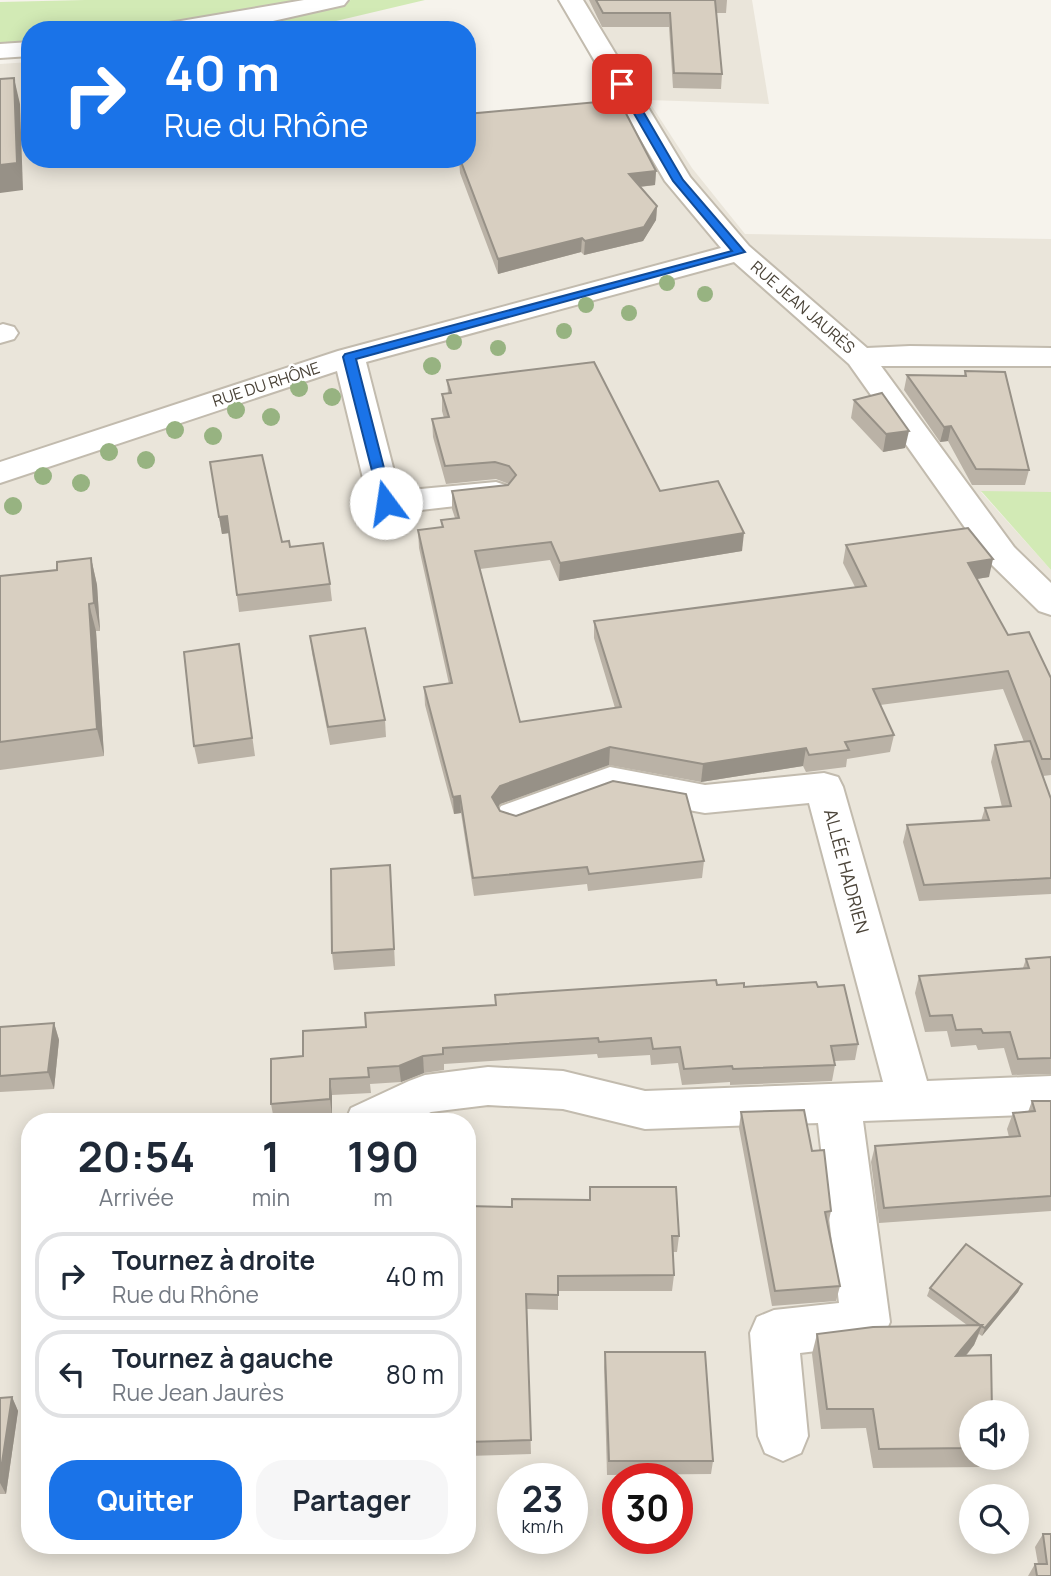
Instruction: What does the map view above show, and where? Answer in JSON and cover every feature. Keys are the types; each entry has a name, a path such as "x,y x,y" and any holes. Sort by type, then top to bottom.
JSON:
{"street":[{"path":"230,21 336,0"},
{"name":"RUE JEAN JAURÈS","path":"571,0 678,181 739,252 860,358 1002,555 1051,603"},
{"path":"0,51 21,50"},
{"name":"RUE DU RHÔNE","path":"0,473 349,357 739,252"},
{"path":"860,358 911,355 1051,357"},
{"path":"349,357 386,503 496,493"},
{"name":"ALLÉE HADRIEN","path":"515,816 610,782 705,799 824,787 910,1100"},
{"path":"386,1113 425,1094 488,1086 564,1090 645,1110 1051,1095"},
{"path":"783,1436 774,1333 866,1322 838,1103"}],"shaded area":[{"path":"559,0 752,0 769,104 648,100 692,168 745,234 1051,239 1051,492 981,492 1051,570 1051,1576 0,1576 0,64 21,63 21,168 476,168 476,156 618,108"}],"green space":[{"path":"317,0 291,7 196,21 21,21 21,44 0,45 0,2"},
{"path":"351,0 425,0 336,21 254,21"},
{"path":"981,491 1051,492 1051,570"}],"building":[{"path":"596,0 715,0 722,74 674,73 670,13 603,13"},
{"path":"14,78 17,163 0,165 0,79"},
{"path":"619,100 656,171 629,174 657,206 644,227 585,241 582,238 498,259 463,168 476,168 476,113"},
{"path":"594,362 660,491 718,481 744,533 560,563 551,542 475,551 520,722 621,707 594,621 866,586 846,545 968,528 993,559 968,563 1008,635 1029,632 1051,678 1051,759 1042,759 1008,671 873,689 894,735 845,742 849,750 809,755 806,748 703,764 610,747 500,786 492,797 500,811 516,816 613,781 686,794 704,861 589,874 587,867 473,878 460,796 453,797 424,687 452,683 418,530 443,527 441,520 459,518 452,491 508,485 516,475 509,466 495,462 445,466 432,419 449,417 442,394 451,393 447,380"},
{"path":"965,371 1005,372 1029,470 976,469 951,426 944,427 907,375 966,376"},
{"path":"882,393 909,431 886,434 854,400"},
{"path":"262,455 282,542 289,541 290,547 323,543 330,584 237,595 227,516 219,517 210,462"},
{"path":"91,558 94,603 89,604 97,729 0,742 0,576 57,570 57,562"},
{"path":"365,628 385,720 328,727 310,636"},
{"path":"239,644 252,738 194,746 184,652"},
{"path":"1030,741 1051,799 1051,878 924,885 907,825 989,820 985,808 1011,806 995,745"},
{"path":"390,865 394,949 332,953 331,869"},
{"path":"1051,957 1051,1058 1018,1059 1010,1032 956,1030 952,1015 930,1016 919,976 1029,968 1026,959"},
{"path":"716,980 717,985 744,983 744,987 816,982 818,987 844,985 858,1044 831,1046 835,1065 733,1069 732,1066 684,1069 680,1047 653,1049 651,1038 599,1042 598,1038 443,1048 443,1054 423,1056 399,1066 368,1068 369,1077 330,1079 330,1099 271,1104 271,1059 303,1056 303,1031 366,1027 365,1013 496,1005 495,995"},
{"path":"54,1023 48,1072 0,1076 0,1027"},
{"path":"1032,1101 1051,1101 1051,1196 884,1208 875,1146 1020,1136 1013,1113 1035,1111"},
{"path":"804,1110 812,1151 824,1150 831,1211 825,1212 840,1286 775,1291 741,1112"},
{"path":"590,1187 676,1187 679,1236 672,1236 674,1275 558,1276 558,1295 526,1294 531,1440 476,1442 476,1206 512,1207 512,1199 590,1200"},
{"path":"966,1244 1022,1284 985,1328 930,1288"},
{"path":"982,1325 956,1356 991,1355 992,1400 959,1400 959,1448 879,1449 873,1409 827,1409 817,1334 873,1327"},
{"path":"605,1352 705,1352 713,1461 609,1461"},
{"path":"12,1397 0,1476 0,1398"},
{"path":"1043,1534 1051,1534 1051,1576 1037,1576 1035,1564 1047,1564"}],"route":[{"path":"386,503 349,357 739,252 678,181 622,84"}]}
